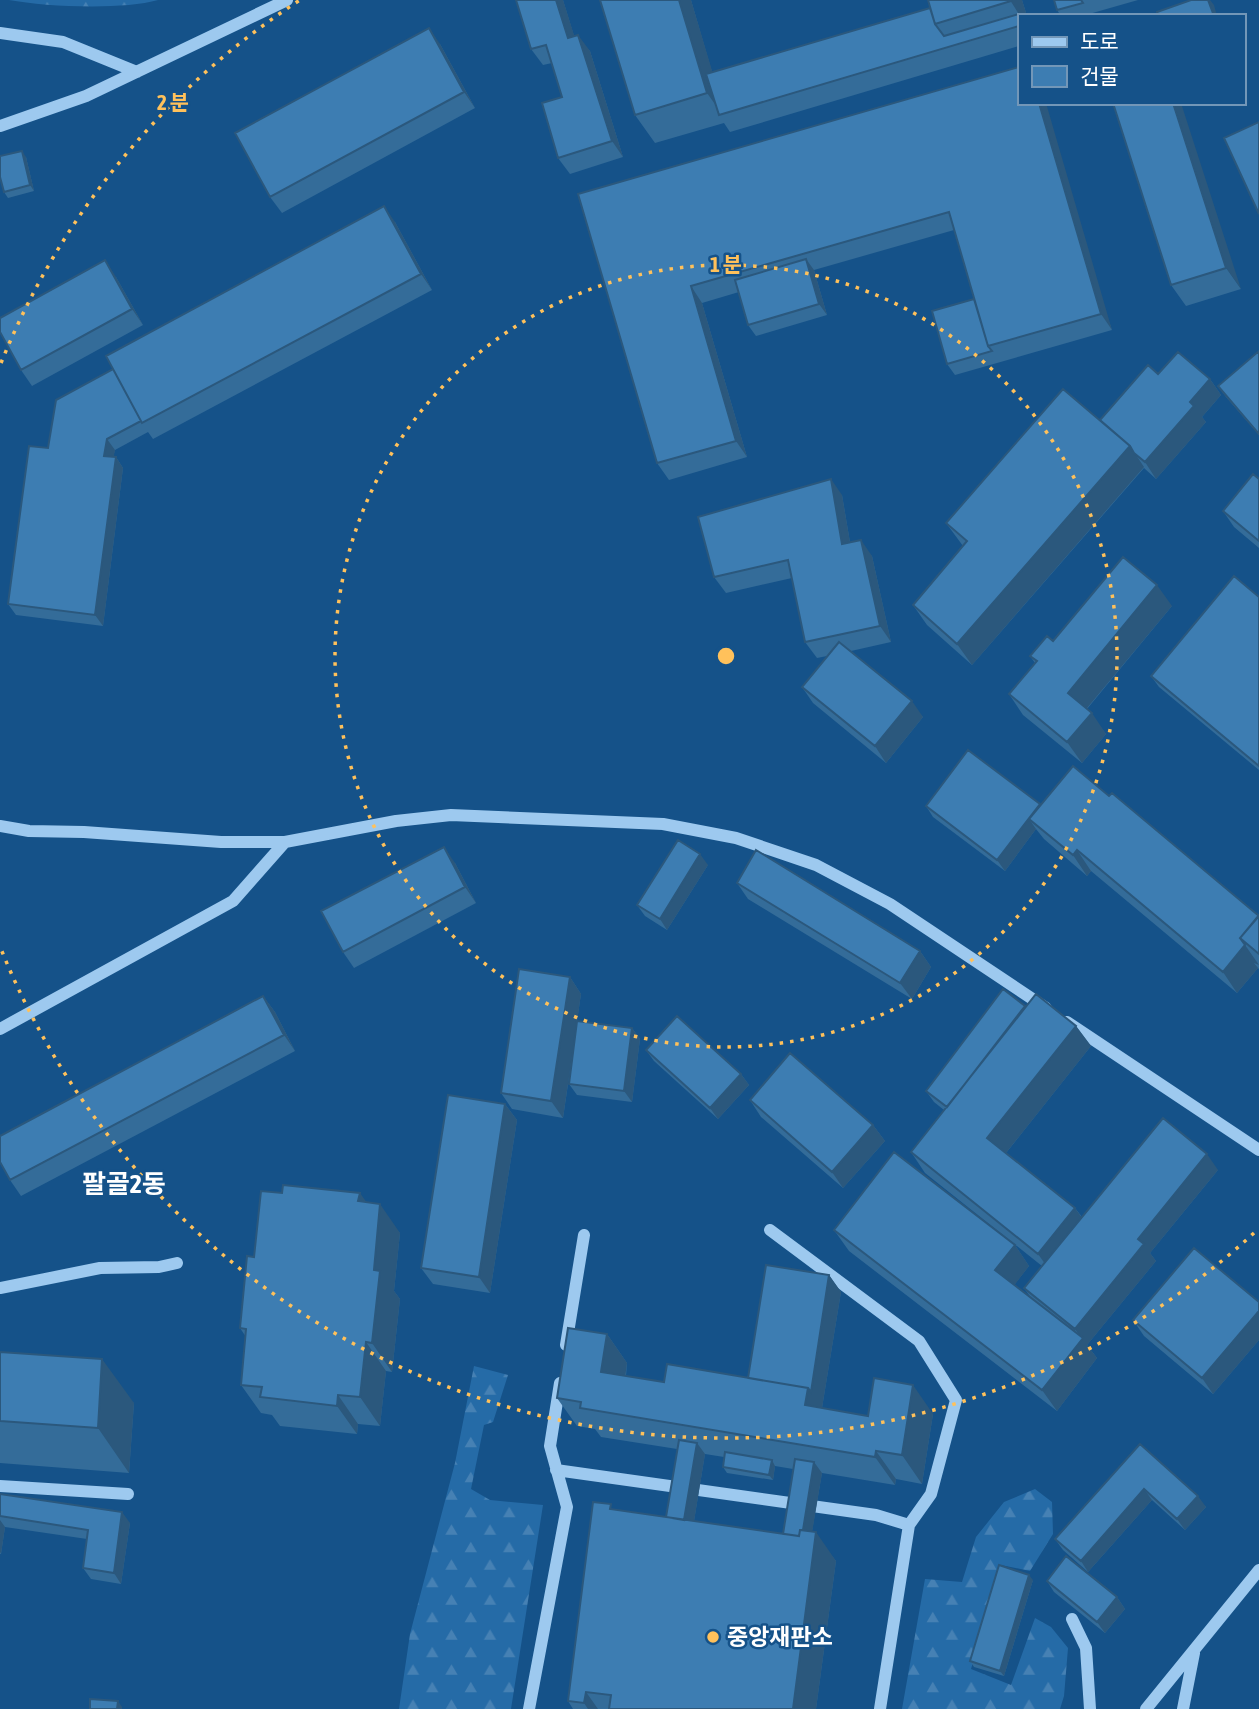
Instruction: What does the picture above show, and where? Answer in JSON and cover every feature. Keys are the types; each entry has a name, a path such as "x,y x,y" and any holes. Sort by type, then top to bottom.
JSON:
{"street":[{"path":"0,126 86,96 287,0"},
{"path":"0,33 63,42 137,72"},
{"path":"0,826 29,831 84,832 221,842 285,842 396,821 451,815 663,824 736,838 816,865 890,904 1259,1150"},
{"path":"0,1029 233,901 285,842"},
{"path":"770,1230 919,1341 956,1400 931,1494 909,1525 880,1709"},
{"path":"529,1709 567,1507 550,1446 584,1235"},
{"path":"0,1287 100,1269 159,1267 177,1263"},
{"path":"556,1469 876,1515 909,1525"},
{"path":"0,1486 128,1494"},
{"path":"1146,1709 1259,1570"},
{"path":"1072,1619 1086,1648 1090,1709"},
{"path":"1183,1709 1195,1650"}],"green space":[{"path":"9,0 158,0 125,5 85,6"},
{"path":"474,1366 508,1375 493,1422 484,1425 471,1489 490,1500 543,1505 511,1709 399,1709 410,1634 455,1463"},
{"path":"1035,1489 1052,1502 1053,1534 1030,1571 1001,1565 971,1669 1011,1685 1035,1618 1051,1627 1068,1648 1064,1696 1060,1709 902,1709 925,1579 962,1582 976,1537 1004,1502"}],"building":[{"path":"516,0 556,0 568,38 578,35 612,141 558,158 542,103 562,97 546,45 531,49"},
{"path":"600,0 679,0 707,93 635,115"},
{"path":"928,0 1010,0 1011,1 935,24"},
{"path":"1054,0 1081,0 1083,3 1057,10"},
{"path":"1191,0 1208,0 1213,14 1158,14"},
{"path":"930,8 935,24 944,36 1018,14 1018,26 719,115 706,74"},
{"path":"429,28 464,92 270,197 235,133"},
{"path":"1018,67 1018,105 1040,105 1101,314 988,346 949,212 691,286 736,441 657,463 578,194"},
{"path":"1114,105 1174,105 1226,268 1171,285"},
{"path":"1259,122 1259,214 1224,138"},
{"path":"22,151 30,185 4,192 0,177 0,156"},
{"path":"384,206 421,274 142,423 106,356"},
{"path":"806,259 819,304 748,325 735,280"},
{"path":"105,260 132,309 21,370 0,332 0,318"},
{"path":"974,299 988,346 992,351 947,364 932,311"},
{"path":"1259,351 1259,434 1218,386"},
{"path":"1178,352 1210,379 1190,402 1194,406 1145,462 1100,420 1148,365 1158,374"},
{"path":"113,369 141,421 107,439 104,456 116,457 95,615 8,604 29,446 48,448 56,400"},
{"path":"1063,389 1130,446 957,644 913,605 967,541 946,523"},
{"path":"1253,474 1259,479 1259,541 1223,511"},
{"path":"831,479 842,544 861,540 880,626 805,642 788,560 714,577 698,517"},
{"path":"1123,557 1157,585 1068,693 1092,713 1067,742 1009,694 1037,661 1030,656 1047,636 1053,641"},
{"path":"1234,576 1259,597 1259,766 1151,676"},
{"path":"839,642 912,701 875,746 802,687"},
{"path":"968,750 1040,804 997,860 926,806"},
{"path":"1073,766 1109,796 1112,793 1259,916 1240,938 1245,945 1223,972 1077,850 1073,855 1029,819"},
{"path":"678,840 700,854 660,919 637,905"},
{"path":"444,847 465,887 343,952 321,911"},
{"path":"756,850 920,951 900,983 737,883"},
{"path":"1259,915 1259,954 1240,938"},
{"path":"519,969 570,977 551,1101 501,1093"},
{"path":"1003,989 1025,1006 947,1107 926,1091"},
{"path":"1036,994 1076,1026 987,1138 1075,1208 1038,1254 911,1152"},
{"path":"263,996 284,1035 10,1180 0,1162 0,1136"},
{"path":"677,1016 741,1074 710,1108 646,1050"},
{"path":"577,1021 632,1028 624,1091 569,1084"},
{"path":"790,1053 873,1125 832,1172 750,1100"},
{"path":"448,1095 505,1104 479,1277 421,1268"},
{"path":"1163,1118 1207,1154 1138,1239 1144,1244 1075,1329 1024,1288"},
{"path":"894,1152 1015,1245 995,1270 1083,1338 1042,1390 834,1230"},
{"path":"283,1185 360,1193 358,1201 380,1204 374,1270 380,1271 372,1343 366,1342 360,1397 338,1395 337,1406 260,1397 262,1387 241,1385 246,1329 240,1328 247,1256 254,1257 261,1191 282,1193"},
{"path":"1194,1248 1259,1302 1259,1311 1202,1378 1133,1320"},
{"path":"766,1265 829,1275 811,1392 808,1388 748,1378"},
{"path":"568,1328 607,1334 601,1372 664,1382 667,1364 808,1388 805,1405 868,1416 874,1378 913,1385 902,1455 876,1451 875,1457 580,1408 581,1402 557,1398"},
{"path":"0,1352 102,1359 98,1428 0,1421"},
{"path":"679,1440 697,1443 684,1520 666,1517"},
{"path":"1140,1444 1198,1496 1177,1519 1144,1489 1081,1561 1055,1539"},
{"path":"725,1452 772,1460 769,1475 723,1467"},
{"path":"795,1459 814,1462 803,1530 800,1530 799,1536 783,1534"},
{"path":"0,1494 122,1512 114,1573 83,1568 88,1530 0,1516"},
{"name":"중앙재판소","path":"593,1502 611,1504 610,1509 799,1536 800,1530 816,1532 793,1709 609,1709 611,1695 586,1692 584,1703 568,1701"},
{"path":"1066,1556 1117,1597 1097,1622 1047,1581"},
{"path":"999,1565 1029,1575 1000,1671 970,1661"},
{"path":"90,1699 118,1701 117,1709 90,1709"}],"place":[{"name":"중앙재판소","path":"713,1637"}],"district":[{"name":"팔골2동","path":"124,1184"}]}
